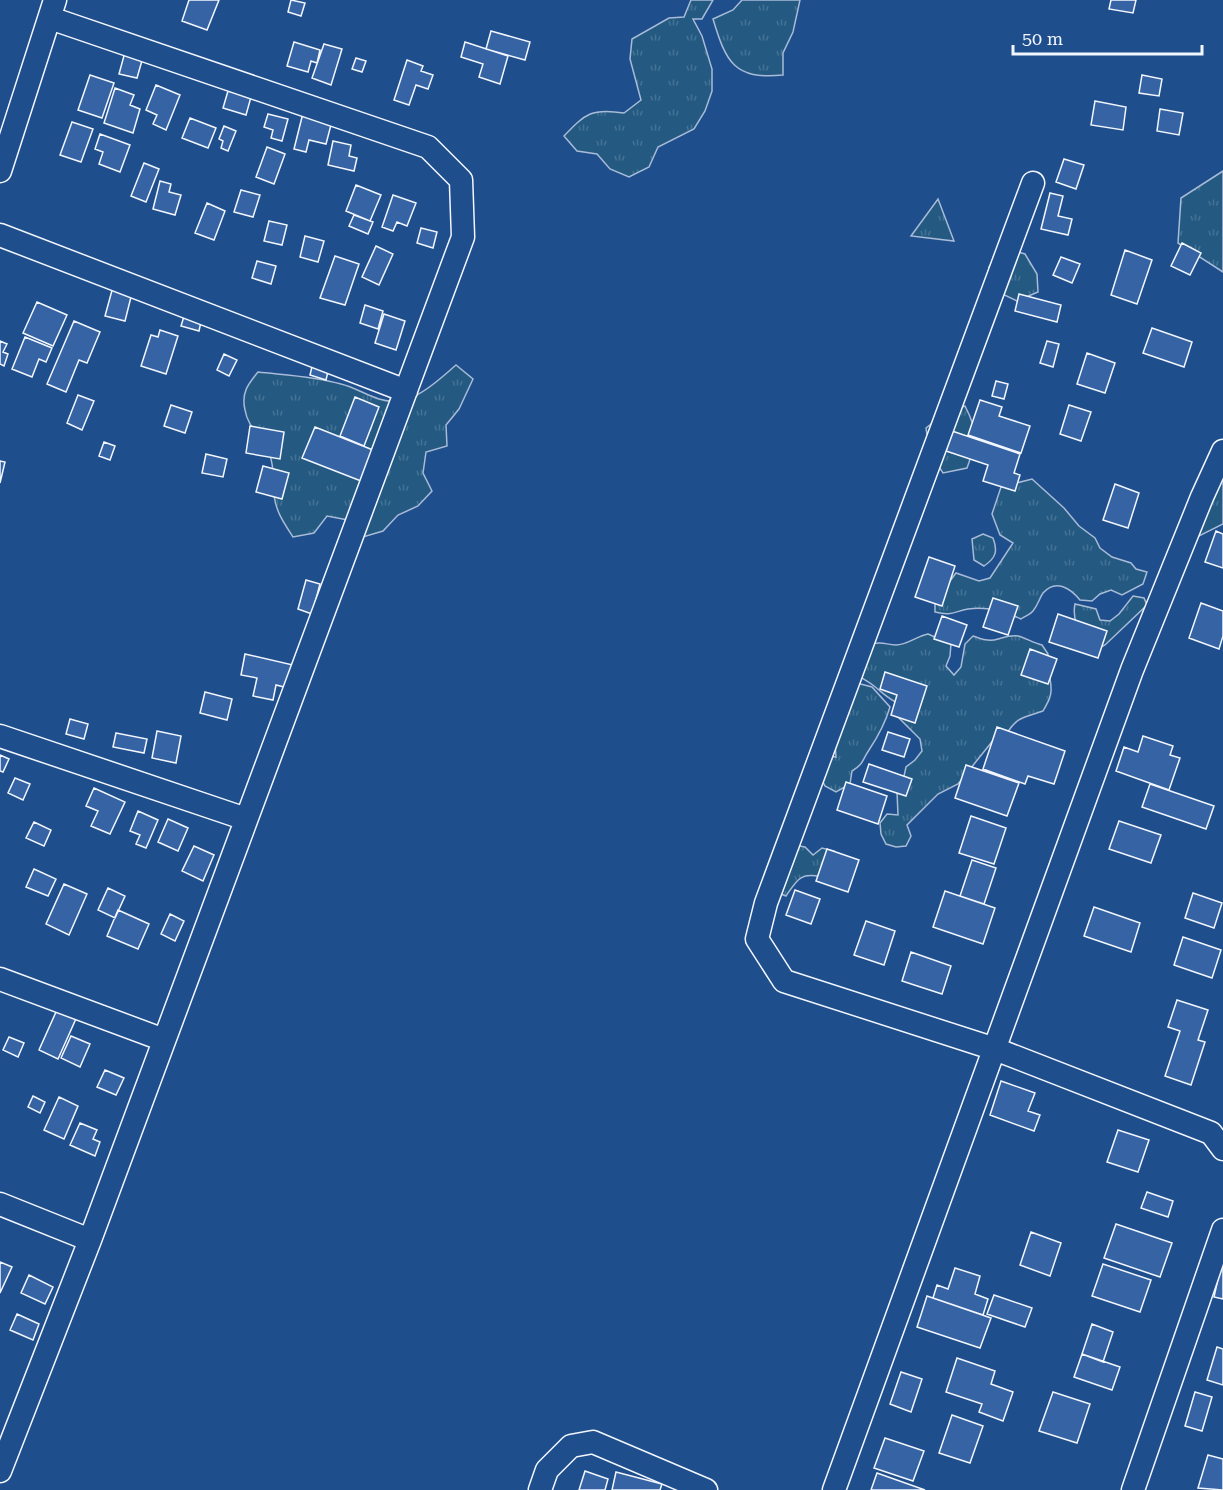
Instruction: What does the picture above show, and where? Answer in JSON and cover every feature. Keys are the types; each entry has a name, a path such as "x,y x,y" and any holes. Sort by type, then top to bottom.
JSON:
{"street":[{"path":"0,171 52,9 428,147 461,180 463,237 90,1240 0,1471"},
{"path":"1033,183 766,903 756,939 784,981 995,1049 1211,1132 1223,1149"},
{"path":"0,235 406,391"},
{"path":"834,1490 1132,670 1223,451"},
{"path":"0,736 246,819"},
{"path":"0,979 164,1041"},
{"path":"0,1204 90,1240"},
{"path":"1133,1490 1223,1230"},
{"path":"540,1490 548,1470 571,1446 592,1442 706,1490"}],"green space":[{"path":"691,0 713,0 702,19 693,19 702,36 712,69 712,91 705,111 694,129 658,147 649,167 629,177 610,169 597,154 577,151 564,136 584,117 604,111 624,113 641,100 630,59 632,39 669,18 684,17"},
{"path":"742,0 800,0 793,32 783,53 783,75 766,76 743,71 728,57 713,19 733,10"},
{"path":"1223,171 1223,272 1178,243 1181,198"},
{"path":"938,199 954,241 911,236"},
{"path":"1003,248 1025,254 1037,274 1038,292 1017,301 996,291 989,267"},
{"path":"456,365 473,379 459,409 446,425 447,446 426,452 423,473 432,491 418,506 398,515 383,531 363,537 348,520 327,516 314,533 293,537 277,507 270,456 249,422 245,410 246,389 258,372 331,381 390,401 401,400 421,392"},
{"path":"965,406 973,423 975,437 967,468 943,473 930,453 926,428 944,414"},
{"path":"1032,479 1064,508 1079,526 1095,538 1100,548 1112,557 1131,563 1136,569 1147,572 1143,584 1122,595 1111,590 1100,594 1092,601 1080,600 1068,589 1053,586 1043,593 1032,612 1021,619 982,608 949,614 935,612 935,601 956,573 979,581 990,578 1013,543 1000,535 992,514 1001,487"},
{"path":"1223,479 1223,524 1195,538 1213,496"},
{"path":"983,534 993,538 996,550 991,560 984,566 974,560 972,539"},
{"path":"1133,596 1144,598 1147,605 1105,645 1094,651 1076,623 1075,604 1096,609 1100,620 1110,621 1119,614"},
{"path":"928,634 951,644 946,666 954,675 961,667 965,644 973,636 991,640 1018,636 1042,645 1048,654 1051,694 1043,711 1022,718 1006,735 995,738 958,784 938,794 907,825 911,836 906,846 896,847 886,844 881,834 880,823 887,814 898,815 897,792 902,785 906,767 922,751 920,739 896,715 900,704 854,671 871,644 900,645"},
{"path":"849,681 872,687 890,707 876,739 861,764 852,771 850,784 836,792 825,786 820,776 825,755 836,757 834,730"},
{"path":"794,845 805,847 813,855 822,848 834,851 821,877 808,876 800,879 786,896 776,892"}],"building":[{"path":"189,0 219,0 207,30 182,21"},
{"path":"291,0 305,3 301,16 288,12"},
{"path":"1111,0 1136,0 1133,13 1109,9"},
{"path":"491,31 530,42 525,60 486,49"},
{"path":"294,42 320,50 317,63 311,61 308,72 287,66"},
{"path":"465,42 508,56 500,84 479,77 483,64 461,57"},
{"path":"324,44 342,49 331,85 312,78"},
{"path":"125,52 143,57 137,78 119,74"},
{"path":"356,58 366,61 362,72 352,69"},
{"path":"407,60 423,66 421,71 433,75 428,89 416,85 409,105 394,100"},
{"path":"90,75 114,83 102,118 78,110"},
{"path":"1142,75 1162,79 1159,96 1139,93"},
{"path":"156,85 180,95 166,130 153,124 157,115 146,110"},
{"path":"115,88 134,95 130,105 140,109 133,133 104,123"},
{"path":"228,91 251,97 246,115 223,108"},
{"path":"1095,101 1126,107 1123,130 1091,125"},
{"path":"1160,109 1183,113 1179,135 1157,131"},
{"path":"303,113 332,121 326,144 309,140 306,152 294,149"},
{"path":"268,114 288,119 282,141 271,138 273,130 264,127"},
{"path":"190,118 216,128 208,148 182,138"},
{"path":"72,122 93,129 81,162 60,155"},
{"path":"224,126 236,131 228,151 221,148 223,141 219,139"},
{"path":"100,134 130,145 120,172 99,164 103,152 95,149"},
{"path":"333,141 351,145 349,156 357,158 354,171 328,165"},
{"path":"267,147 285,154 274,184 256,177"},
{"path":"1064,159 1084,165 1076,189 1056,182"},
{"path":"144,163 159,169 146,202 131,196"},
{"path":"160,181 171,184 169,192 181,195 175,215 153,209"},
{"path":"356,185 381,195 370,221 346,211"},
{"path":"241,190 260,195 253,217 234,212"},
{"path":"1050,193 1063,196 1058,216 1072,219 1068,235 1041,229"},
{"path":"393,195 416,203 407,226 397,222 393,231 382,227"},
{"path":"207,203 225,211 214,240 195,233"},
{"path":"354,215 373,222 368,234 349,226"},
{"path":"269,221 287,225 282,245 264,241"},
{"path":"421,228 437,232 433,248 417,243"},
{"path":"305,236 324,241 318,262 300,257"},
{"path":"1182,243 1201,253 1190,275 1171,266"},
{"path":"376,246 393,254 379,285 362,277"},
{"path":"1125,250 1152,260 1137,304 1111,295"},
{"path":"335,256 359,264 345,305 320,298"},
{"path":"1061,257 1080,264 1072,283 1053,275"},
{"path":"257,261 276,266 271,284 252,278"},
{"path":"114,283 133,289 125,321 105,316"},
{"path":"1019,294 1061,305 1057,322 1015,311"},
{"path":"37,302 67,315 53,346 23,333"},
{"path":"365,305 383,311 378,329 360,323"},
{"path":"185,313 202,317 199,331 181,326"},
{"path":"384,314 405,321 396,350 375,343"},
{"path":"74,321 100,332 87,363 79,360 66,392 47,384"},
{"path":"1152,328 1192,342 1184,367 1143,353"},
{"path":"160,330 178,336 166,374 141,366 151,335 158,337"},
{"path":"25,337 52,348 46,362 39,359 32,377 12,369"},
{"path":"0,341 7,344 3,352 8,354 4,366 0,364"},
{"path":"1047,341 1059,344 1053,367 1040,363"},
{"path":"1087,353 1115,363 1105,393 1077,384"},
{"path":"224,354 237,360 229,376 217,370"},
{"path":"314,358 330,363 326,380 310,375"},
{"path":"996,381 1008,384 1004,399 992,396"},
{"path":"78,395 94,401 82,430 67,423"},
{"path":"355,397 379,407 364,446 340,436"},
{"path":"980,400 1002,407 999,416 1030,426 1021,453 968,435"},
{"path":"171,405 192,412 185,433 164,426"},
{"path":"1069,405 1091,412 1081,441 1060,434"},
{"path":"250,426 284,432 280,459 246,453"},
{"path":"315,427 373,450 361,481 302,458"},
{"path":"952,431 1020,454 1014,473 1020,475 1015,491 983,481 988,465 946,451"},
{"path":"104,442 115,446 110,460 99,456"},
{"path":"206,454 227,459 223,477 202,473"},
{"path":"0,461 5,462 0,483"},
{"path":"263,466 289,473 282,499 256,492"},
{"path":"1115,484 1139,493 1128,528 1103,520"},
{"path":"1216,531 1223,534 1223,568 1205,562"},
{"path":"929,557 955,566 942,606 915,597"},
{"path":"306,580 320,584 312,614 298,609"},
{"path":"993,598 1018,606 1008,635 983,627"},
{"path":"1201,603 1223,611 1223,636 1219,649 1189,638"},
{"path":"1058,614 1107,631 1098,658 1049,642"},
{"path":"942,616 967,625 959,647 934,639"},
{"path":"1030,649 1057,659 1048,684 1021,675"},
{"path":"245,654 293,665 288,688 276,685 273,700 253,696 257,678 241,675"},
{"path":"885,672 927,686 915,723 891,715 897,695 880,689"},
{"path":"205,692 232,699 227,720 200,713"},
{"path":"70,719 88,724 84,739 66,734"},
{"path":"997,727 1065,751 1054,784 1028,776 1025,784 983,769"},
{"path":"157,731 181,736 176,763 152,758"},
{"path":"888,732 910,739 904,757 882,750"},
{"path":"116,733 147,739 144,753 113,747"},
{"path":"1143,736 1173,746 1170,755 1180,758 1169,790 1116,771 1124,747 1138,752"},
{"path":"0,755 9,759 3,772 0,771"},
{"path":"869,764 912,779 906,796 863,782"},
{"path":"966,765 1019,783 1007,816 955,798"},
{"path":"15,778 30,784 23,800 8,793"},
{"path":"846,782 887,796 878,824 837,810"},
{"path":"1150,784 1214,806 1206,829 1142,807"},
{"path":"94,788 125,802 110,834 91,826 98,811 86,806"},
{"path":"138,811 158,820 146,848 136,844 140,835 130,831"},
{"path":"971,816 1006,828 994,864 959,853"},
{"path":"168,819 188,828 178,851 158,842"},
{"path":"1119,821 1161,835 1151,863 1109,849"},
{"path":"34,822 51,830 44,846 26,838"},
{"path":"194,846 214,855 203,881 182,871"},
{"path":"827,849 859,860 848,892 816,881"},
{"path":"972,860 996,868 984,904 960,896"},
{"path":"34,869 56,879 48,896 26,887"},
{"path":"64,884 87,894 69,935 46,924"},
{"path":"108,888 125,896 115,918 98,910"},
{"path":"795,890 820,899 811,924 786,915"},
{"path":"945,891 995,908 983,944 933,927"},
{"path":"1193,893 1222,903 1214,928 1185,918"},
{"path":"1094,907 1140,923 1131,952 1084,936"},
{"path":"118,910 149,924 138,949 107,936"},
{"path":"170,914 184,921 175,941 161,934"},
{"path":"866,921 895,931 884,965 854,955"},
{"path":"1183,937 1221,950 1212,978 1174,965"},
{"path":"911,952 951,966 942,994 902,981"},
{"path":"1177,1000 1208,1010 1198,1040 1205,1042 1191,1085 1165,1076 1180,1031 1168,1027"},
{"path":"60,1003 79,1012 58,1059 39,1050"},
{"path":"71,1036 90,1044 80,1067 61,1058"},
{"path":"9,1037 24,1043 18,1057 3,1050"},
{"path":"105,1070 124,1078 116,1095 97,1087"},
{"path":"1001,1081 1035,1093 1028,1111 1040,1115 1034,1131 990,1115"},
{"path":"33,1096 45,1102 40,1113 28,1107"},
{"path":"59,1097 78,1106 64,1139 44,1130"},
{"path":"80,1123 97,1130 93,1139 100,1142 95,1156 70,1145"},
{"path":"1118,1130 1149,1140 1138,1172 1107,1162"},
{"path":"1147,1192 1173,1201 1168,1217 1141,1208"},
{"path":"1116,1224 1172,1243 1160,1277 1104,1258"},
{"path":"1031,1232 1061,1243 1050,1276 1020,1265"},
{"path":"0,1262 12,1267 0,1293"},
{"path":"1223,1262 1223,1299 1214,1297"},
{"path":"1103,1264 1151,1280 1140,1312 1092,1296"},
{"path":"955,1268 980,1276 975,1294 988,1299 983,1315 933,1298 937,1285 948,1289"},
{"path":"29,1275 53,1287 45,1304 21,1293"},
{"path":"994,1295 1032,1308 1025,1327 987,1314"},
{"path":"927,1296 991,1318 980,1348 917,1327"},
{"path":"17,1314 39,1324 33,1340 10,1330"},
{"path":"1092,1324 1113,1332 1103,1362 1082,1354"},
{"path":"1217,1347 1223,1349 1223,1385 1207,1380"},
{"path":"1082,1354 1120,1367 1112,1390 1074,1377"},
{"path":"957,1358 995,1371 991,1384 1013,1392 1003,1421 979,1412 982,1404 946,1392"},
{"path":"901,1372 922,1379 911,1412 890,1404"},
{"path":"1053,1392 1090,1404 1077,1443 1039,1431"},
{"path":"1195,1392 1212,1397 1202,1431 1185,1426"},
{"path":"952,1415 983,1426 970,1463 939,1453"},
{"path":"885,1438 924,1451 913,1481 874,1468"},
{"path":"1208,1455 1223,1459 1223,1490 1198,1488"},
{"path":"585,1471 608,1479 605,1490 579,1490"},
{"path":"616,1472 662,1484 660,1490 612,1490"},
{"path":"877,1473 925,1490 871,1490"}]}
